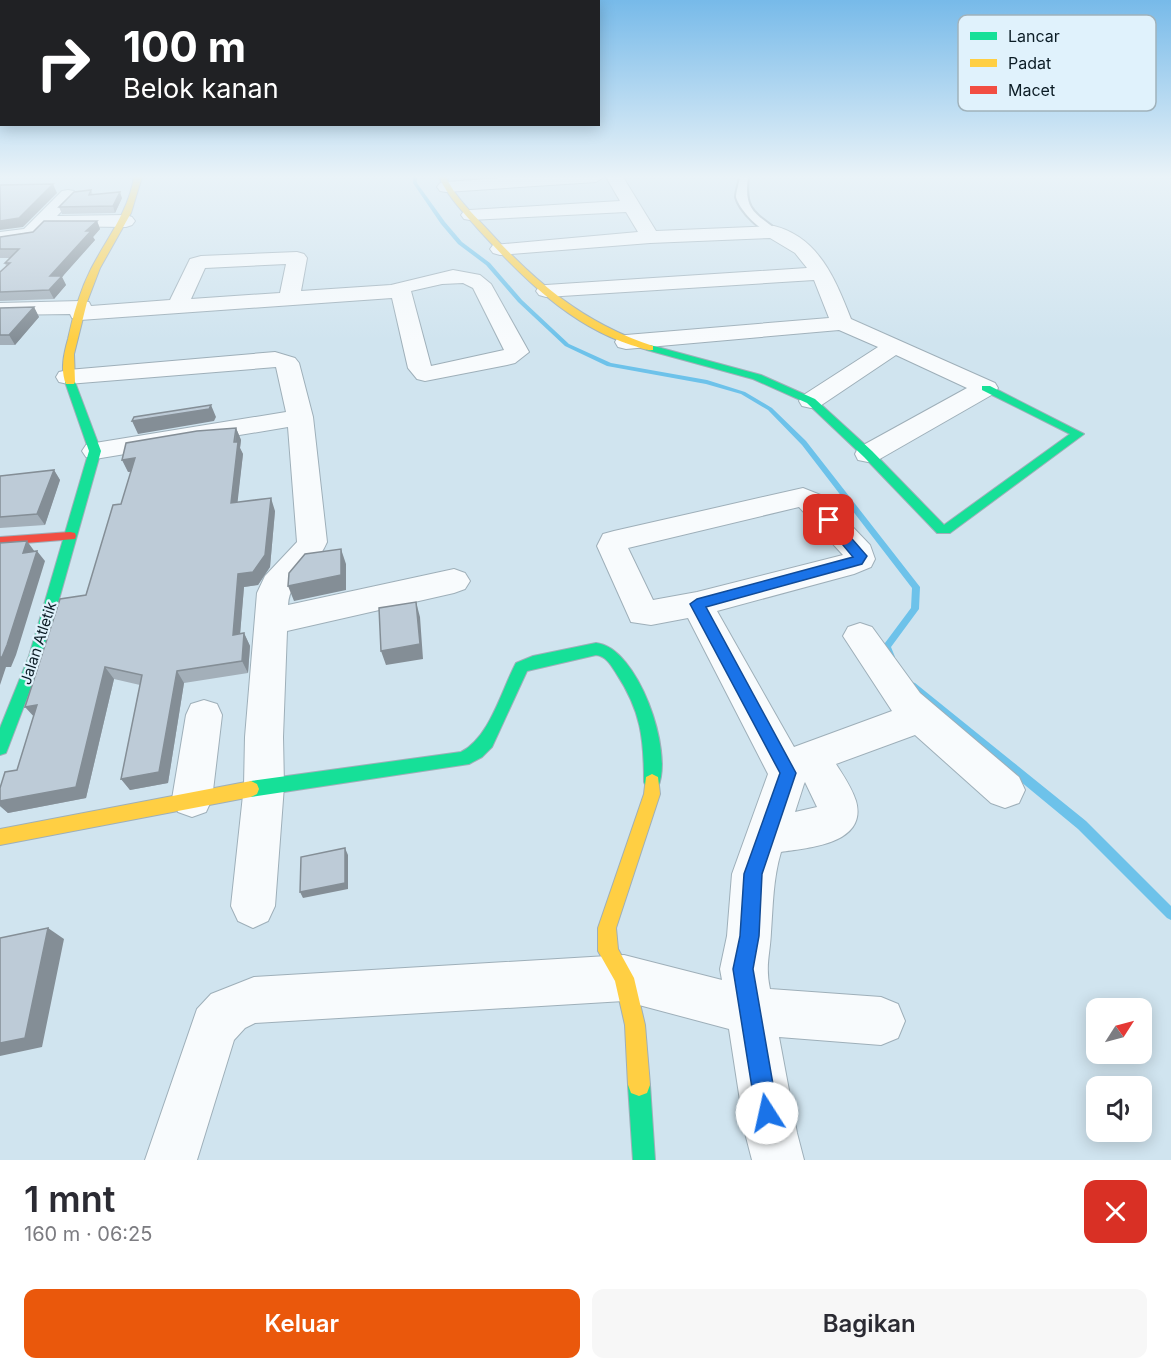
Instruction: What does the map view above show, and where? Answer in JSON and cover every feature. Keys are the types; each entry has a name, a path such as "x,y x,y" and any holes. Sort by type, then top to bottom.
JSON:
{"street":[{"path":"0,238 30,234 33,231"},
{"path":"120,231 91,278 80,310 67,364 68,377 94,451 300,417"},
{"path":"484,231 546,291 606,334 626,342 757,377 811,401 868,454 936,527 946,530 1078,434 986,388 842,322 626,342"},
{"path":"646,231 650,237"},
{"path":"500,249 650,237 774,232 802,249 822,273 842,322"},
{"path":"179,303 196,263 201,262 296,257 298,258 290,296"},
{"path":"546,291 822,273"},
{"path":"0,309 80,310 400,290 449,278 463,277 482,284 517,352 507,358 425,374 420,368 400,290"},
{"path":"80,310 400,290"},
{"path":"811,401 895,346"},
{"path":"68,377 283,360 287,363 300,417 312,542 276,584 273,593 264,786 253,906"},
{"path":"868,454 986,388"},
{"name":"Jalan Atletik","path":"0,748 36,656 94,451"},
{"path":"803,497 813,503 861,556 854,563 697,604 651,614 643,613 612,543 623,537 803,497"},
{"path":"0,541 70,536"},
{"path":"270,622 454,581"},
{"path":"697,604 800,764 837,803 836,817 823,827 768,835"},
{"path":"860,636 908,704 920,717 1005,790"},
{"path":"0,837 264,786 463,759 476,752 486,742 521,667 596,649 609,653 623,668 639,694 648,717 653,748 652,794 607,928 608,951 624,978 635,1024 644,1160"},
{"path":"192,799 204,715"},
{"path":"778,1160 771,1133 743,969 749,936 753,874 768,835 778,796 800,764 920,717"},
{"path":"171,1160 214,1026 228,1011 254,1000 624,978 750,1011 881,1021"}],"building":[{"path":"91,231 50,276 62,276 49,290 0,292 0,272 10,263 5,263 19,249 0,249 0,237 33,232"},
{"path":"34,307 9,335 0,335 0,308"},
{"path":"211,405 209,409 132,421 134,417"},
{"path":"236,428 234,442 238,442 231,503 271,498 265,555 253,572 238,574 233,635 244,633 242,661 177,671 159,772 121,779 142,675 105,667 76,787 0,801 0,788 5,772 17,770 37,705 25,707 60,599 86,595 113,505 121,504 135,458 122,460 126,443 197,431"},
{"path":"54,470 37,514 0,517 0,476"},
{"path":"27,541 23,553 37,551 7,645 0,657 0,543"},
{"path":"341,549 341,575 288,586 289,573 305,554"},
{"path":"416,602 420,644 381,651 379,608"},
{"path":"345,848 345,883 300,892 301,857"},
{"path":"48,928 25,1038 0,1043 0,938"}],"waterway":[{"path":"450,231 460,243 488,264 520,301 567,345 609,365 707,382 743,393 770,409 804,443 916,587 915,609 886,647 891,657"},
{"path":"912,686 1082,825 1171,914"}],"traffic: fast":[{"path":"650,348 757,377 811,401 868,454 941,530 946,530 1078,434 986,388"},
{"path":"0,748 36,656 95,451 70,382"},
{"path":"251,789 463,759 476,752 486,742 521,667 533,662 596,649 608,652 639,697 651,734 652,782"},
{"path":"639,1085 644,1160"}],"traffic: slow":[{"path":"70,382 69,354 82,302 96,268 118,231"},
{"path":"484,231 535,282 577,315 624,340 650,348"},
{"path":"639,1085 635,1025 624,978 608,951 607,928 652,794 652,782"},
{"path":"0,837 251,789"}],"traffic: jam":[{"path":"0,541 70,536"}],"route":[{"path":"767,1113 743,969 749,936 753,874 771,828 778,796 788,773 697,604 858,561 861,556 859,553 829,520"}]}
